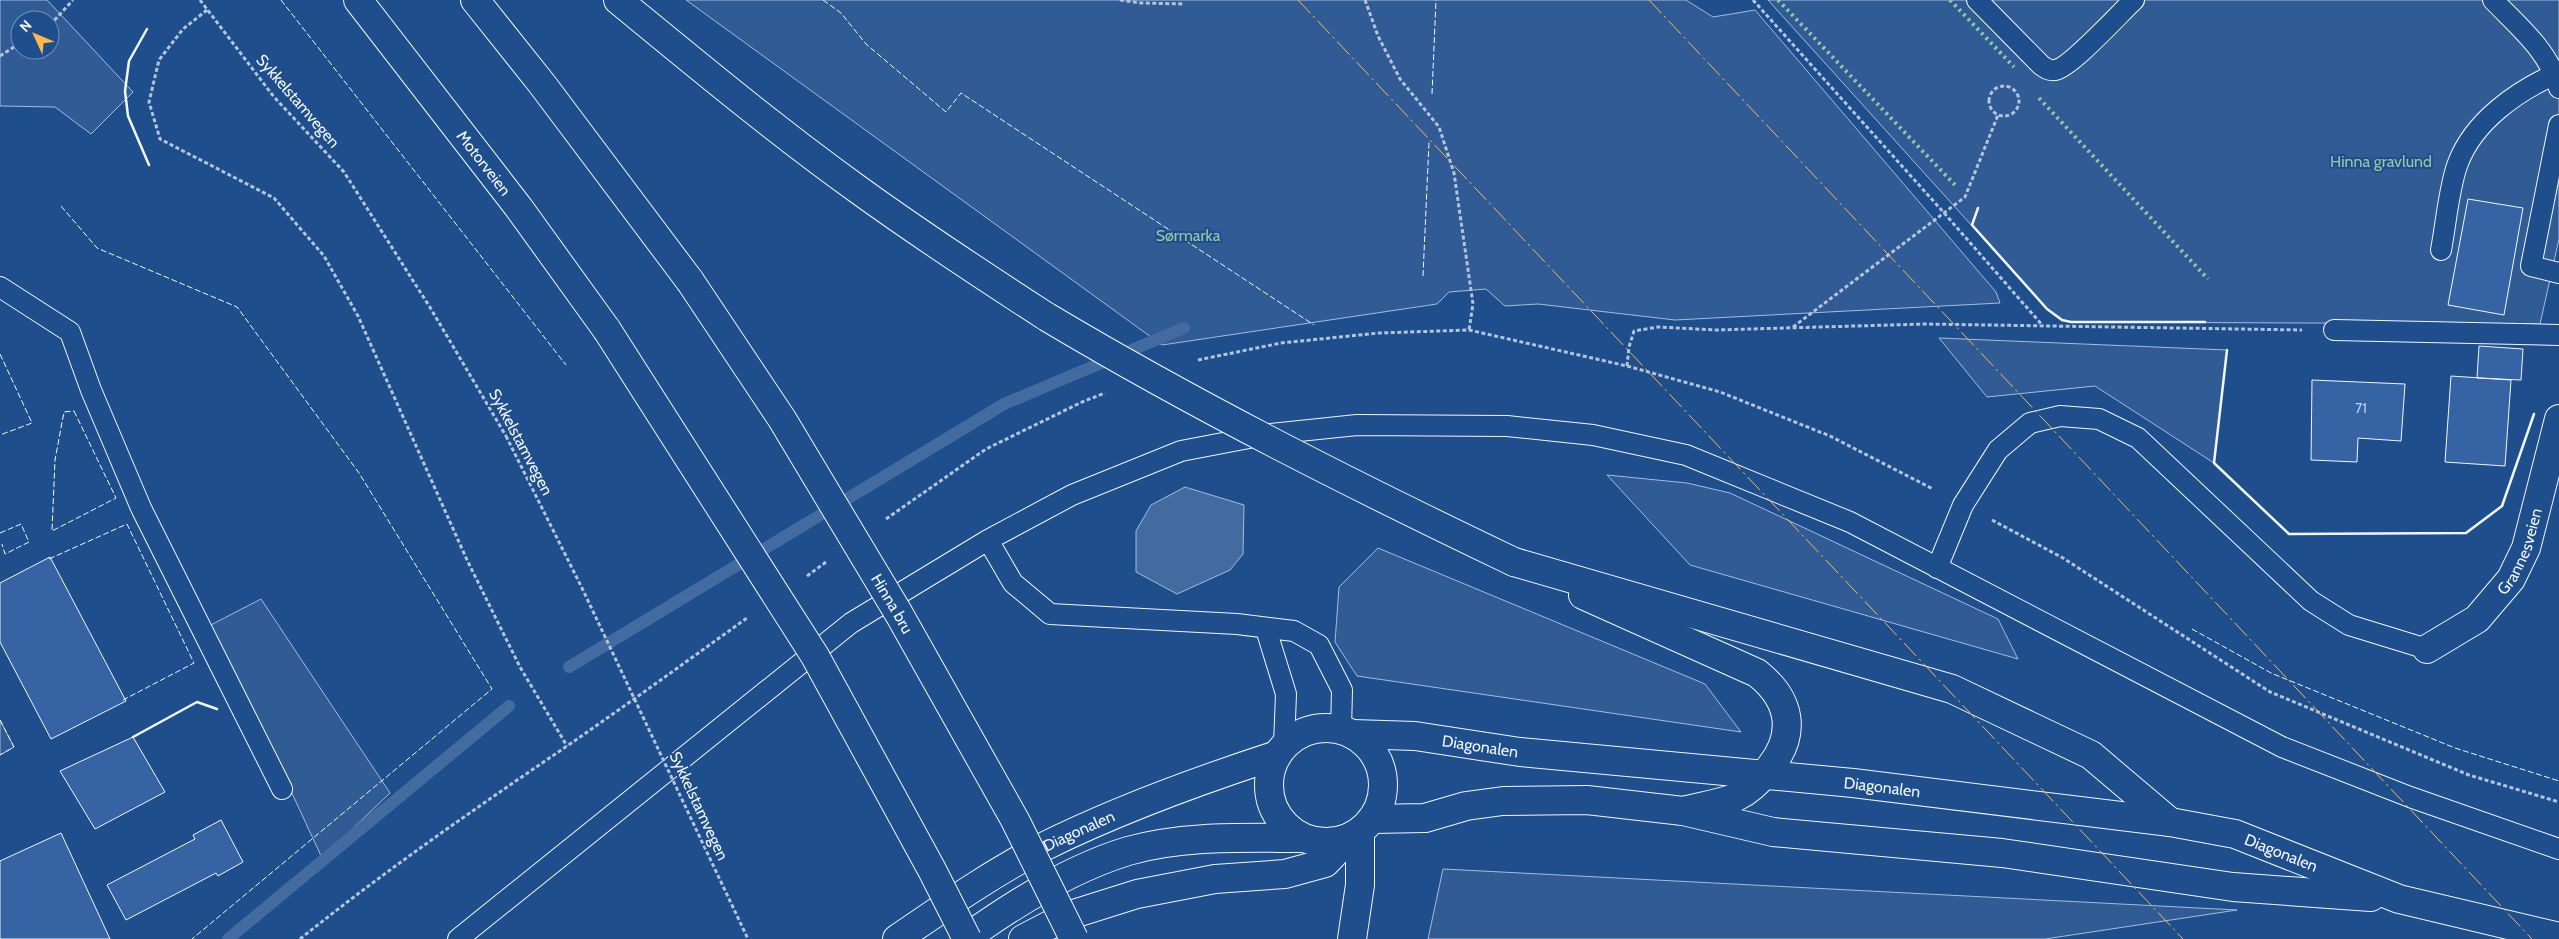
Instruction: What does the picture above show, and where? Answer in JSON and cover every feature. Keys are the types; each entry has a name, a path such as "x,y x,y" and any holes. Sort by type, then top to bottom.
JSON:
{"main road":[{"name":"Motorveien","path":"358,0 519,208 607,330 815,656 932,870 966,939"},
{"name":"Hinna bru","path":"475,0 542,84 690,281 782,419 900,614 1015,820 1074,939"},
{"path":"618,0 766,120 855,187 950,254 1047,317 1140,373 1255,435 1584,596 1738,663 1770,684 1783,702 1788,727 1782,751 1766,774 1736,796 1684,810"},
{"name":"Grannesveien","path":"2427,649 2477,619 2511,579 2526,548 2559,419"},
{"path":"1514,562 1952,688 2091,755 2170,822"},
{"path":"1023,939 1067,916 1137,894 1215,879 1284,874 1324,863 1361,829 1381,801 1383,782 1379,763 1368,746 1347,732 1320,728 1301,733 1281,750 1269,777 1270,802 1277,816 1288,829 1302,838"},
{"name":"Diagonalen","path":"1347,732 1415,736 1520,752 1766,774 2170,822 2235,834 2399,899 2559,937"},
{"name":"Diagonalen","path":"897,939 967,890 1040,848 1102,819 1281,750"},
{"name":"Diagonalen","path":"1361,829 1425,818 1466,806 1541,799 1587,800 1684,810 1773,832 2002,853 2233,887 2399,899"},
{"path":"966,939 1009,909 1057,882 1128,851 1188,841 1237,838 1302,838 1326,842 1361,829"},
{"path":"1352,939 1360,885 1361,829"}],"lane":[{"path":"1977,0 2041,65 2047,69 2055,70 2070,62 2134,0"},
{"path":"2441,250 2457,164 2465,147 2481,127 2506,102 2534,84 2557,81 2531,40 2493,0"},
{"path":"2559,125 2531,266 2559,273"},
{"path":"0,287 70,332 91,390 141,508 282,789"},
{"path":"2334,330 2559,335"},
{"path":"1938,568 1963,504 1998,450 2030,424 2060,416 2099,419 2138,438 2311,601 2349,625 2427,649"},
{"path":"458,939 851,623 988,540 1072,495 1181,451 1270,434 1357,425 1507,426 1592,434 1686,455 1850,522 2282,747 2410,797 2559,849"},
{"path":"988,540 1013,583 1050,614 1237,624 1294,631 1319,645 1342,690 1347,732"},
{"path":"1266,629 1286,694 1281,750"}],"path":[{"path":"60,14 73,0"},
{"name":"Sykkelstamvegen","path":"200,0 274,97 344,172 432,309 506,436 582,588 748,939"},
{"path":"1120,0 1141,3 1184,4 1181,0"},
{"path":"1365,0 1378,36 1400,78 1439,127 1451,164 1473,304 1469,330"},
{"path":"1752,0 2043,326"},
{"path":"208,10 183,30 159,60 149,102 160,139 274,198 324,256 358,316 468,560 520,667 567,746"},
{"path":"2002,86 2012,88 2019,96 2017,110 2009,116 1998,115 1991,109 1990,94 2002,86"},
{"path":"1793,328 1966,197 1998,115"},
{"path":"1930,487 1830,436 1720,392 1628,366 1628,347 1634,331 1658,327 1716,330 1925,324 2334,330"},
{"path":"1998,523 2064,558 2270,692 2469,776 2559,802"}],"shaded area":[{"path":"0,0 47,0 56,10 10,10 10,60 60,60 60,14 133,92 91,134 55,107 0,106"},
{"path":"686,0 1686,0 1713,17 1755,10 1996,292 2000,303 1675,320 1538,304 1505,306 1486,289 1449,292 1437,304 1162,345"},
{"name":"Hinna gravlund","path":"1768,0 2559,0 2559,239 2540,324 2071,322 2062,320 2047,309"},
{"path":"1939,338 2227,350 2214,463 2095,386 1987,397"},
{"path":"1607,475 1687,483 1730,493 1998,619 2018,659 1690,565"},
{"path":"1185,487 1244,505 1243,554 1230,570 1177,594 1136,572 1136,531 1151,505"},
{"path":"1378,548 1705,684 1741,732 1357,676 1335,642 1339,587"},
{"path":"261,599 390,793 322,858 290,789 205,628"},
{"path":"0,720 14,747 0,755"},
{"path":"1443,869 2237,910 2045,939 1428,939"}],"building":[{"path":"2468,199 2523,208 2504,315 2448,305"},
{"path":"2479,346 2523,349 2521,380 2477,378"},
{"path":"2451,376 2511,380 2505,466 2445,462"},
{"path":"2312,380 2405,384 2401,441 2358,438 2357,462 2311,460"},
{"path":"50,557 126,701 51,739 0,642 0,583"},
{"path":"133,737 165,792 95,829 60,771"},
{"path":"221,820 243,862 218,876 216,873 126,920 107,885 195,839 193,835"},
{"path":"61,833 110,939 0,939 0,861"}],"waterway":[{"path":"569,667 1004,404 1184,328"},
{"path":"228,939 509,706"}],"hedge":[{"path":"1778,0 1956,186"},
{"path":"1950,0 2014,67"},
{"path":"2039,98 2208,279"}],"fence":[{"path":"281,0 566,365"},
{"path":"823,0 841,13 866,44 946,112 961,93 1314,325"},
{"path":"1432,94 1436,0"},
{"path":"1423,276 1429,142"},
{"path":"61,206 97,248 237,307 359,473 492,689 192,939"},
{"path":"0,354 32,423 0,435"},
{"path":"74,411 116,498 52,531 55,460 64,412 74,411"},
{"path":"0,533 21,524 29,542 5,554 2,544"},
{"path":"49,559 127,524 194,663 123,700"},
{"path":"2192,629 2271,673 2455,748 2559,781"},
{"path":"0,720 14,747 0,755"}],"wall":[{"path":"147,29 129,61 125,91 128,116 149,165"},
{"path":"1978,208 1972,225 2047,309 2062,320 2071,322 2205,322"},
{"path":"2227,350 2214,463 2289,534 2466,533 2502,506 2534,414"},
{"path":"133,737 197,702 217,709"}],"power":[{"path":"1298,0 2183,939"},
{"path":"1649,0 2532,939"}],"park label":[{"name":"Sørmarka","path":"1188,235"}]}
